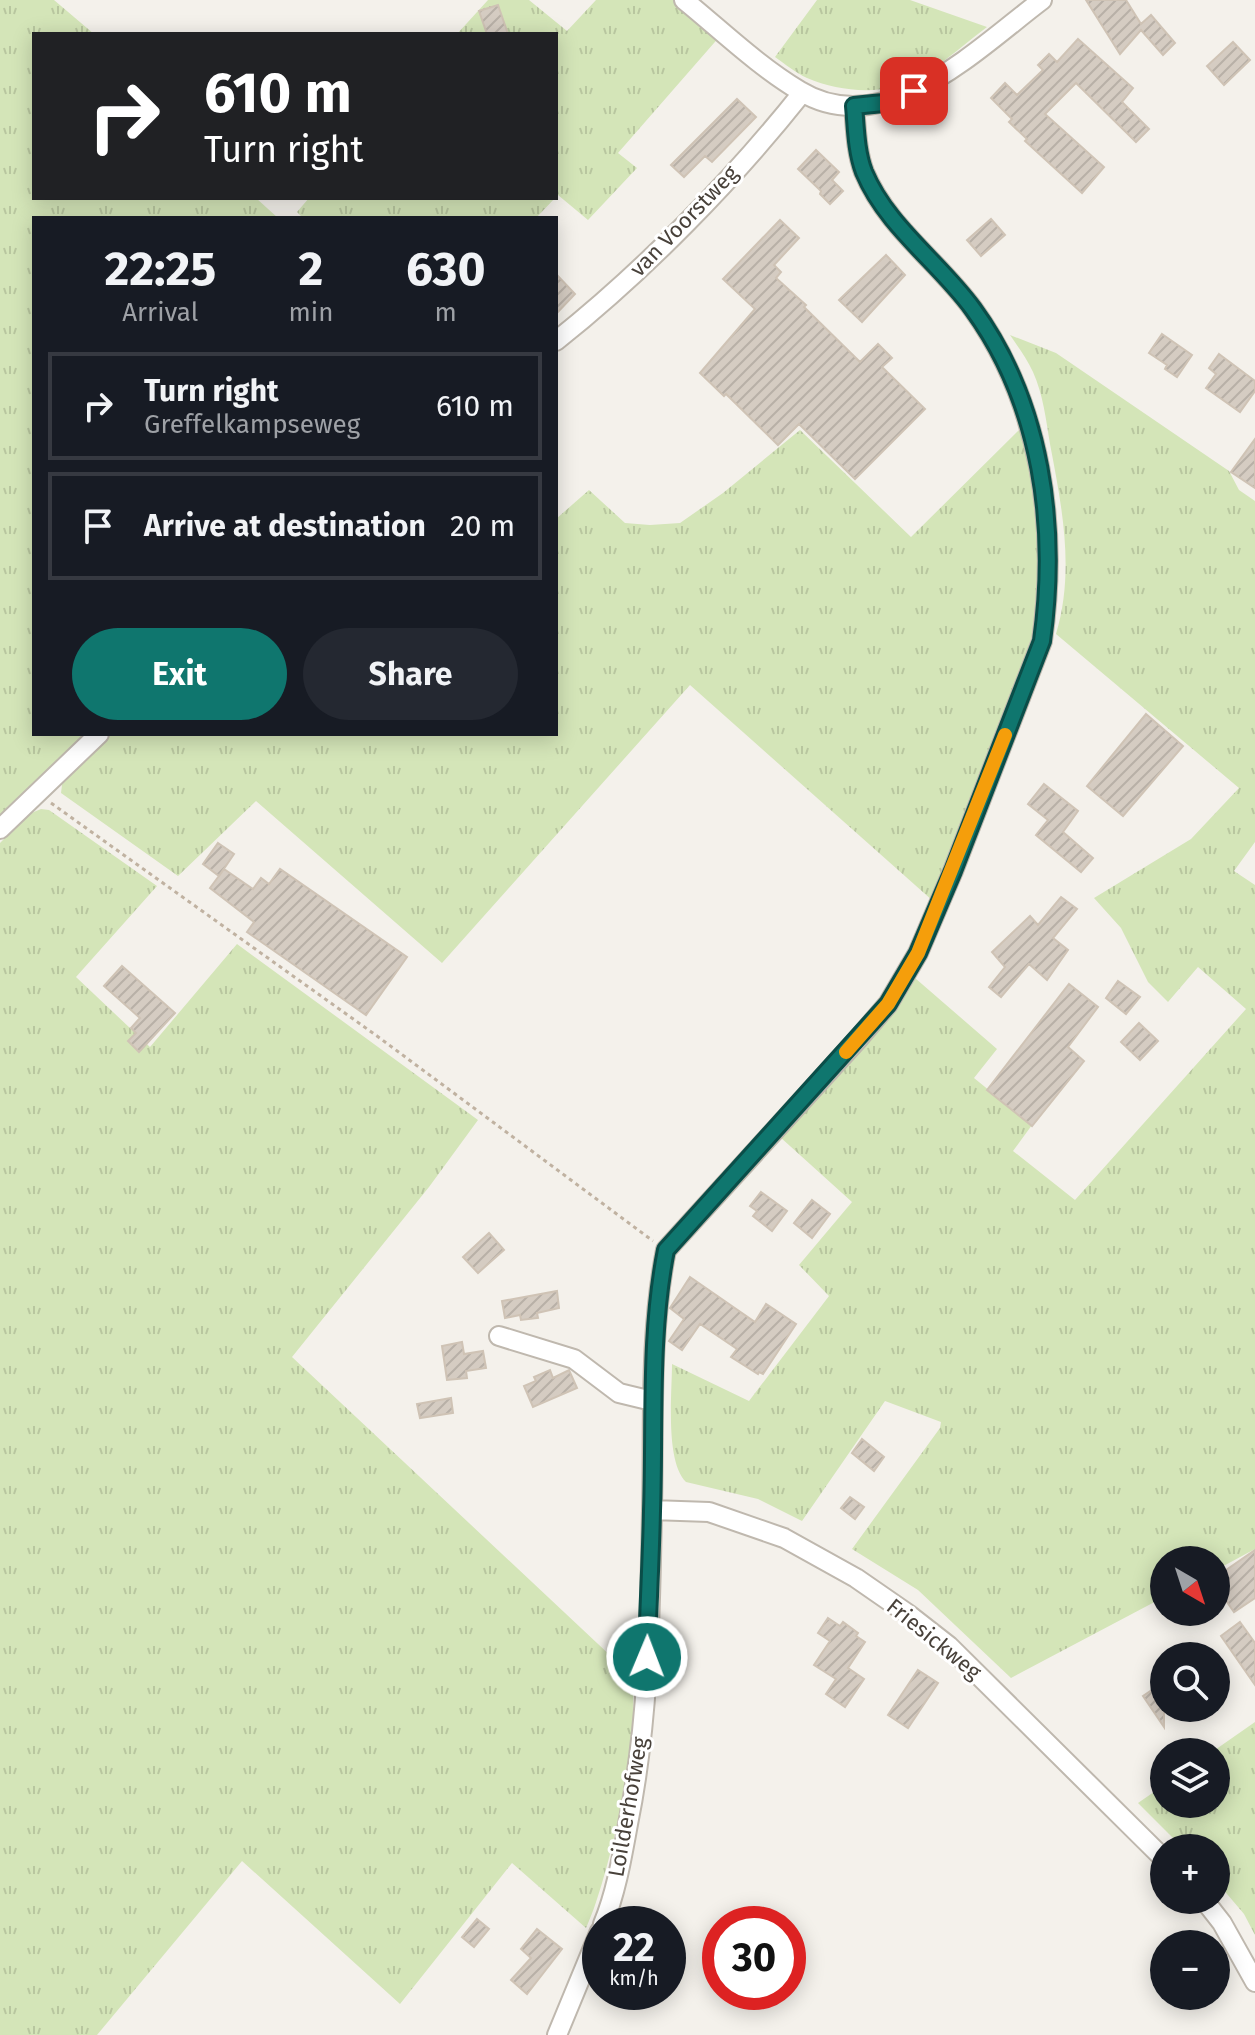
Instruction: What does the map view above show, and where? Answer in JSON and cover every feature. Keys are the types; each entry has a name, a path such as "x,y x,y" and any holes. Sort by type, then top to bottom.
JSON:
{"street":[{"path":"684,0 802,93 831,103 854,106 898,99 931,82 1042,0"},
{"name":"van Voorstweg","path":"558,339 683,225 802,93"},
{"path":"666,1250 888,1004 918,953 953,871 1042,641 1049,547 1042,481 1021,398 999,351 972,308 889,215 873,189 858,147 854,106"},
{"path":"0,829 97,736"},
{"name":"Loilderhofweg","path":"608,1906 639,1772 647,1685 652,1401 658,1287 666,1250"},
{"path":"499,1336 574,1359 619,1393 652,1401"},
{"name":"Friesickweg","path":"652,1510 709,1512 739,1521 784,1538 856,1578 949,1646 1150,1845"},
{"path":"1215,1914 1255,1982"},
{"path":"557,2035 582,1975"}],"path":[{"path":"37,793 377,1036 666,1250"}],"green space":[{"path":"0,0 54,0 92,32 32,32 32,200 258,200 276,216 32,216 32,736 83,736 0,817"},
{"path":"488,0 529,0 567,31 596,0 678,0 721,35 618,153 637,168 588,220 558,195 558,32 459,32"},
{"path":"817,0 910,0 987,27 935,68 913,80 884,89 852,90 807,78 775,57"},
{"path":"307,200 553,200 538,216 301,216 297,212"},
{"path":"1010,335 1056,353 1229,471 1239,490 1255,501 1255,842 1234,871 1255,885 1255,1549 1230,1562 1230,1546 1150,1546 1150,1604 1011,1678 918,1590 852,1549 940,1428 941,1422 885,1401 802,1521 758,1499 686,1482 675,1459 671,1409 672,1364 749,1401 829,1296 799,1265 852,1202 780,1137 909,989 915,978 997,1049 974,1078 1032,1125 1013,1151 1075,1200 1246,1009 1198,967 1168,1002 1148,982 1121,928 1094,898 1191,839 1239,788 1056,634 1065,587 1065,539 1046,416 1031,367"},
{"path":"1020,429 1028,452 1039,546 1041,609 1016,684 933,901 690,685 442,963 256,801 178,876 61,793 63,777 106,736 558,736 558,517 589,490 625,523 680,523 723,493 800,430 911,537"},
{"path":"41,809 49,810 157,886 76,977 150,1047 237,944 478,1120 429,1187 292,1357 630,1674 633,1727 614,1840 595,1906 582,1906 582,1924 512,1863 400,2004 242,1861 97,2035 0,2035 0,843 29,814"},
{"path":"1255,1722 1255,1935 1244,1914 1230,1898 1230,1834 1169,1834 1153,1818 1230,1818 1230,1739"},
{"path":"1150,1795 1150,1815 1138,1803"}],"building":[{"path":"1086,0 1126,0 1141,24 1151,15 1175,43 1163,55 1141,30 1120,54"},
{"path":"498,5 507,32 486,32 479,11"},
{"path":"1078,39 1133,88 1122,102 1149,129 1136,142 1076,83 1045,114 1104,167 1082,193 1025,141 1027,139 1009,122 1012,119 991,98 1005,83 1017,95 1043,70 1038,65 1049,54 1057,62"},
{"path":"1233,42 1250,60 1224,85 1207,66"},
{"path":"737,99 756,117 712,162 705,156 684,177 671,165"},
{"path":"816,150 839,172 832,180 843,191 830,204 798,169"},
{"path":"991,219 1005,235 981,256 967,240"},
{"path":"780,220 799,238 774,265 781,272 776,278 860,362 878,344 892,358 882,367 925,409 855,479 799,424 778,445 700,373 755,309 723,279"},
{"path":"886,255 905,275 862,322 839,300"},
{"path":"558,276 575,294 558,312"},
{"path":"1162,334 1192,355 1177,377 1165,369 1167,365 1149,353"},
{"path":"1219,354 1255,381 1255,391 1240,412 1206,388 1216,374 1209,368"},
{"path":"1255,439 1255,488 1231,472"},
{"path":"1146,714 1183,746 1123,816 1087,786"},
{"path":"1044,784 1078,811 1063,832 1093,858 1081,872 1036,835 1048,820 1028,804"},
{"path":"218,843 234,854 219,876 203,864"},
{"path":"224,869 253,889 261,878 269,884 280,869 407,957 366,1015 247,932 254,922 210,888"},
{"path":"1061,897 1077,909 1053,938 1068,950 1047,980 1029,964 1001,997 989,987 1005,967 992,952 1030,916 1038,925"},
{"path":"122,966 175,1013 139,1052 128,1041 136,1033 131,1028 140,1018 104,986"},
{"path":"1118,981 1140,997 1126,1014 1106,998"},
{"path":"1069,984 1098,1007 1068,1047 1084,1061 1032,1126 987,1090"},
{"path":"1139,1023 1158,1041 1140,1060 1121,1042"},
{"path":"761,1192 787,1211 772,1231 753,1216 757,1211 750,1206"},
{"path":"812,1200 830,1214 812,1238 794,1223"},
{"path":"489,1233 504,1250 478,1273 463,1257"},
{"path":"690,1277 755,1322 766,1304 796,1324 763,1374 731,1357 737,1349 700,1324 682,1350 669,1341 684,1319 670,1308"},
{"path":"557,1291 559,1308 537,1313 538,1318 521,1320 520,1315 505,1318 502,1301"},
{"path":"462,1342 464,1354 483,1351 486,1368 466,1371 467,1378 447,1380 442,1346"},
{"path":"550,1370 553,1378 569,1370 577,1388 533,1407 524,1386 536,1381 534,1377"},
{"path":"451,1398 453,1413 420,1418 417,1404"},
{"path":"862,1439 884,1457 874,1471 852,1453"},
{"path":"850,1497 864,1507 855,1519 841,1508"},
{"path":"1255,1550 1255,1598 1234,1612 1230,1606 1230,1567"},
{"path":"828,1618 840,1626 843,1622 865,1642 848,1668 864,1679 845,1707 826,1694 836,1679 814,1665 830,1641 818,1633"},
{"path":"1240,1622 1255,1643 1255,1685 1230,1649 1230,1642 1225,1642 1221,1636"},
{"path":"918,1670 938,1683 908,1728 888,1715"},
{"path":"1150,1691 1150,1706 1143,1696"},
{"path":"477,1919 489,1929 474,1947 462,1937"},
{"path":"537,1929 562,1949 527,1994 511,1980 531,1958 521,1949"}],"slow traffic":[{"path":"846,1052 888,1004 918,953 1005,735"}],"route":[{"path":"647,1657 652,1394 658,1287 666,1250 888,1004 918,953 953,871 1042,641 1049,547 1042,481 1021,398 999,351 972,308 889,215 864,170 858,147 854,106 883,103 914,91"}]}
